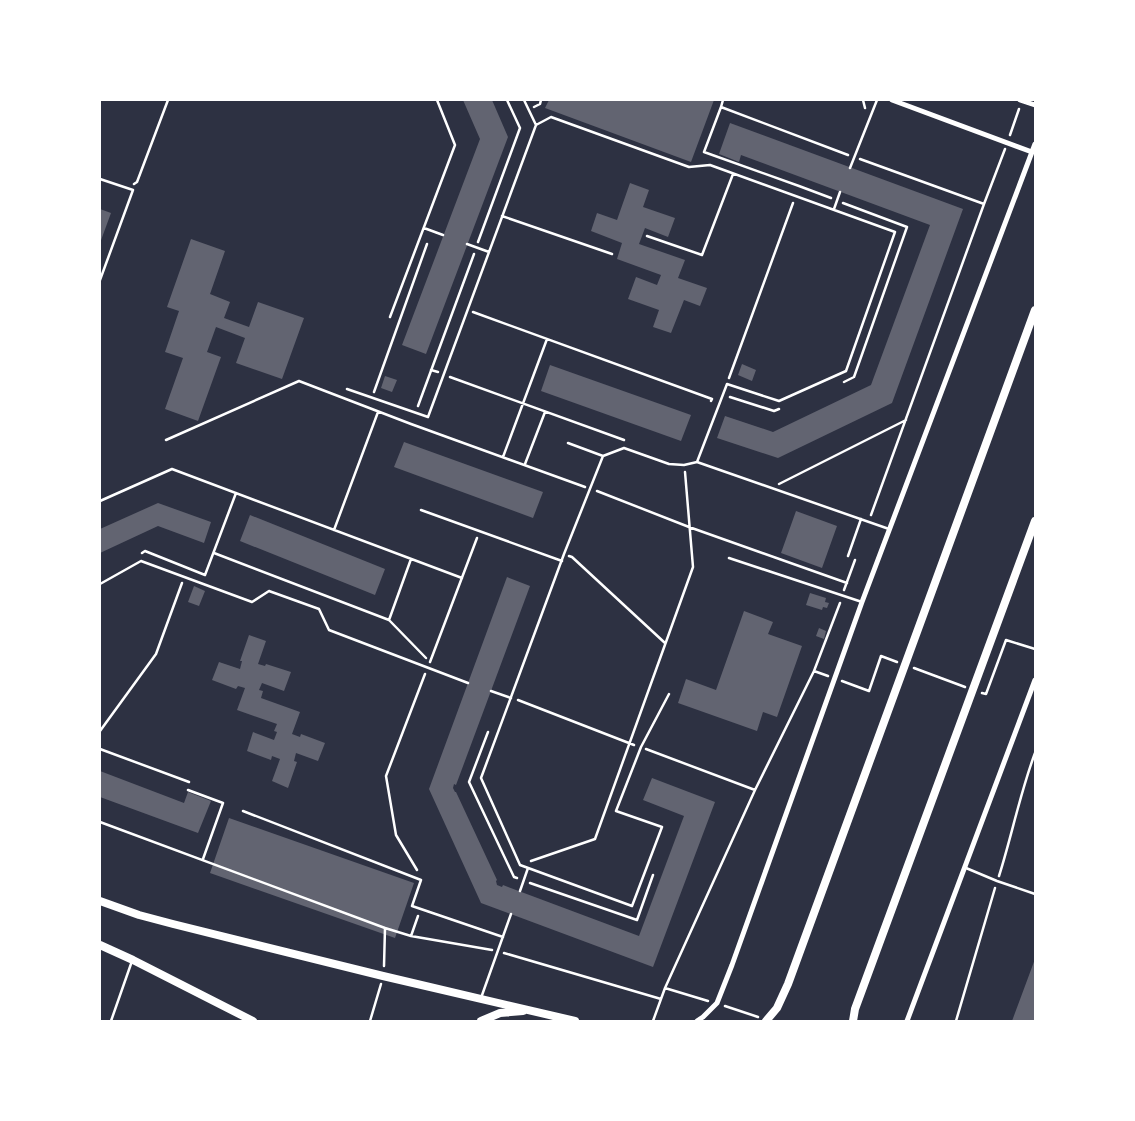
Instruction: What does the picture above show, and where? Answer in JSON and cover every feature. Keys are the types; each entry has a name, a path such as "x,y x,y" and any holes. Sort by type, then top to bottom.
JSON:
{"main road":[{"path":"766,1021 777,1008 788,984 1035,310"},
{"path":"853,1021 855,1009 1035,521"},
{"path":"100,901 139,915 174,924 575,1021"},
{"path":"100,945 251,1021"},
{"path":"481,1021 500,1013 530,1010"}],"street":[{"path":"892,100 1032,152"},
{"path":"1020,100 1035,106"},
{"path":"696,1021 717,1004 862,602 1035,144"},
{"path":"907,1021 1035,680"}],"lane":[{"path":"390,318 455,145 437,100"},
{"path":"524,100 536,125"},
{"path":"850,168 877,100"},
{"path":"347,389 428,417 536,125 551,116 689,167 710,165 895,232 846,371 779,401 727,384 697,462"},
{"path":"647,236 702,255 733,174"},
{"path":"100,179 133,190 100,280"},
{"path":"834,210 840,192"},
{"path":"502,216 612,254"},
{"path":"424,228 443,235"},
{"path":"467,244 489,252"},
{"path":"568,443 603,456 624,448 669,464 684,466 697,462 889,529"},
{"path":"603,456 564,554 481,778 520,865 632,906 662,827 616,811 641,747 669,694"},
{"path":"421,510 562,560"},
{"path":"848,556 861,519"},
{"path":"729,558 862,602"},
{"path":"100,584 141,561 252,602 269,591 319,609 329,630 468,683"},
{"path":"491,691 511,698"},
{"path":"100,749 190,782"},
{"path":"243,811 421,880 412,906 503,937"},
{"path":"964,867 1035,894"},
{"path":"520,891 527,868"},
{"path":"481,999 511,914"},
{"path":"111,1021 133,960"}],"path":[{"path":"137,182 168,100"},
{"path":"410,424 520,128 507,100"},
{"path":"721,107 704,152 907,227 854,377 837,385"},
{"path":"727,384 799,186"},
{"path":"467,310 712,399 709,408"},
{"path":"503,457 547,339"},
{"path":"431,370 624,440"},
{"path":"166,440 299,381 410,424 590,488 689,527 847,583"},
{"path":"727,405 730,396 774,411 783,407"},
{"path":"334,530 378,412"},
{"path":"524,465 545,412"},
{"path":"779,484 906,420"},
{"path":"527,868 526,863 595,839 693,567 684,466"},
{"path":"100,501 172,469 462,578 386,776 396,834 418,872"},
{"path":"579,494 582,486"},
{"path":"202,584 236,493"},
{"path":"214,553 389,620 430,662"},
{"path":"564,554 572,557 665,643"},
{"path":"389,620 411,559"},
{"path":"100,731 156,654 184,577"},
{"path":"814,671 869,691 881,656 986,694 1006,640 1035,649"},
{"path":"491,727 470,782 514,877 637,920 654,873"},
{"path":"188,790 223,803 202,859"},
{"path":"607,804 617,808"},
{"path":"100,822 385,928"},
{"path":"420,909 411,936 498,951 661,999"}],"building":[{"path":"463,100 492,100 508,137 426,354 402,345 480,139"},
{"path":"549,100 714,100 691,162 545,108"},
{"path":"730,123 963,209 892,403 778,458 717,438 725,416 773,432 871,385 930,225 741,155 739,162 719,154"},
{"path":"630,183 649,190 643,207 675,218 668,237 645,228 639,244 685,260 678,278 707,288 700,306 684,300 671,333 653,327 659,310 628,299 636,277 657,285 661,275 617,259 622,243 591,231 597,213 617,220"},
{"path":"100,209 111,213 100,243"},
{"path":"191,239 225,251 210,294 230,302 224,318 249,327 258,302 304,318 282,379 236,363 245,338 216,327 207,352 221,357 198,421 165,409 183,358 165,352 179,311 167,307"},
{"path":"742,364 756,370 752,381 738,375"},
{"path":"550,365 691,415 681,441 541,391"},
{"path":"385,376 397,380 392,392 381,388"},
{"path":"404,442 543,492 533,518 394,467"},
{"path":"158,503 211,522 204,543 158,526 100,553 100,529"},
{"path":"796,511 837,526 822,568 781,553"},
{"path":"250,515 385,569 375,595 240,541"},
{"path":"507,577 530,586 456,785 454,784 453,788 497,880 497,885 502,887 503,885 639,936 684,816 643,800 652,778 715,802 653,967 481,903 429,789"},
{"path":"194,586 205,591 199,606 188,602"},
{"path":"810,593 826,598 825,602 829,603 827,608 823,607 822,610 806,605"},
{"path":"744,611 773,622 768,634 802,646 777,717 763,712 757,731 678,703 686,679 716,690"},
{"path":"819,628 826,631 824,639 816,636"},
{"path":"249,635 266,641 258,664 265,666 266,664 291,672 284,691 262,683 259,690 263,691 261,698 300,712 292,734 300,737 301,734 325,743 318,761 296,753 294,761 297,762 288,788 272,781 280,759 272,756 271,760 247,751 253,732 274,740 277,732 274,731 277,724 237,710 245,688 238,686 236,689 212,680 219,662 240,669 242,661 240,661"},
{"path":"100,771 184,803 188,792 211,801 198,833 100,797"},
{"path":"229,818 414,883 395,938 210,873"},
{"path":"1035,959 1035,1021 1012,1021"}]}
